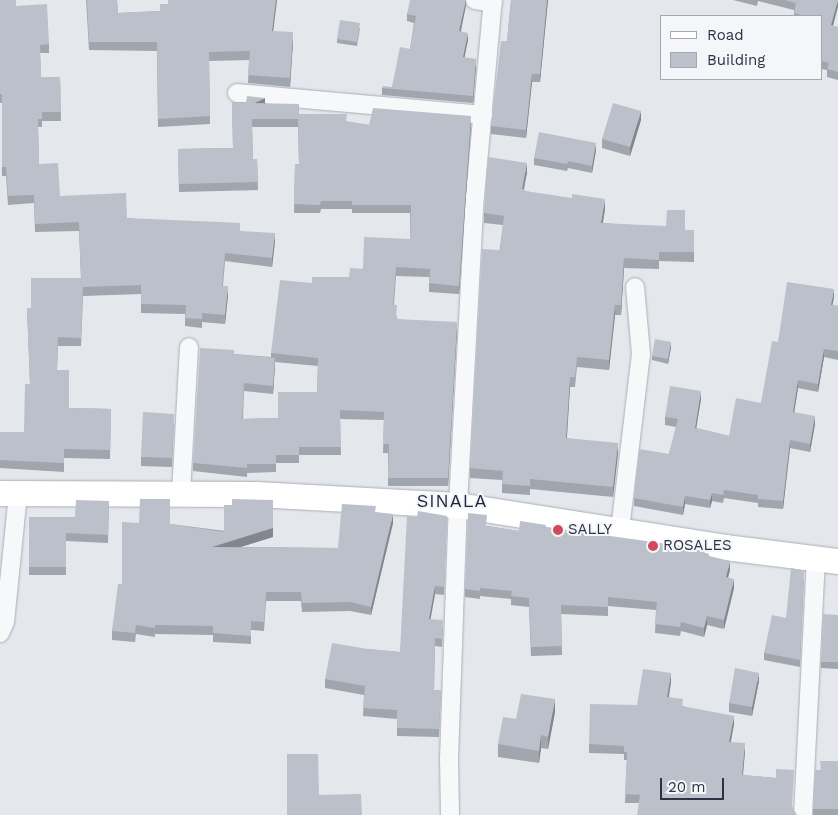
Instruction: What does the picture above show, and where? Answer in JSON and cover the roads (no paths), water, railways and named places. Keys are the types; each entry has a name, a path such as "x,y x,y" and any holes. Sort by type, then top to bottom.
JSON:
{"street":[{"path":"450,815 449,759 458,505 474,196 493,2 474,0"},
{"path":"237,93 482,115"},
{"path":"620,530 641,354 635,287"},
{"path":"181,494 189,347"},
{"path":"0,633 5,622 9,493 256,494 458,505 827,560 803,815"}],"place":[{"name":"SALLY","path":"558,530"},
{"name":"ROSALES","path":"653,546"}],"district":[{"name":"SINALA","path":"452,501"}]}
